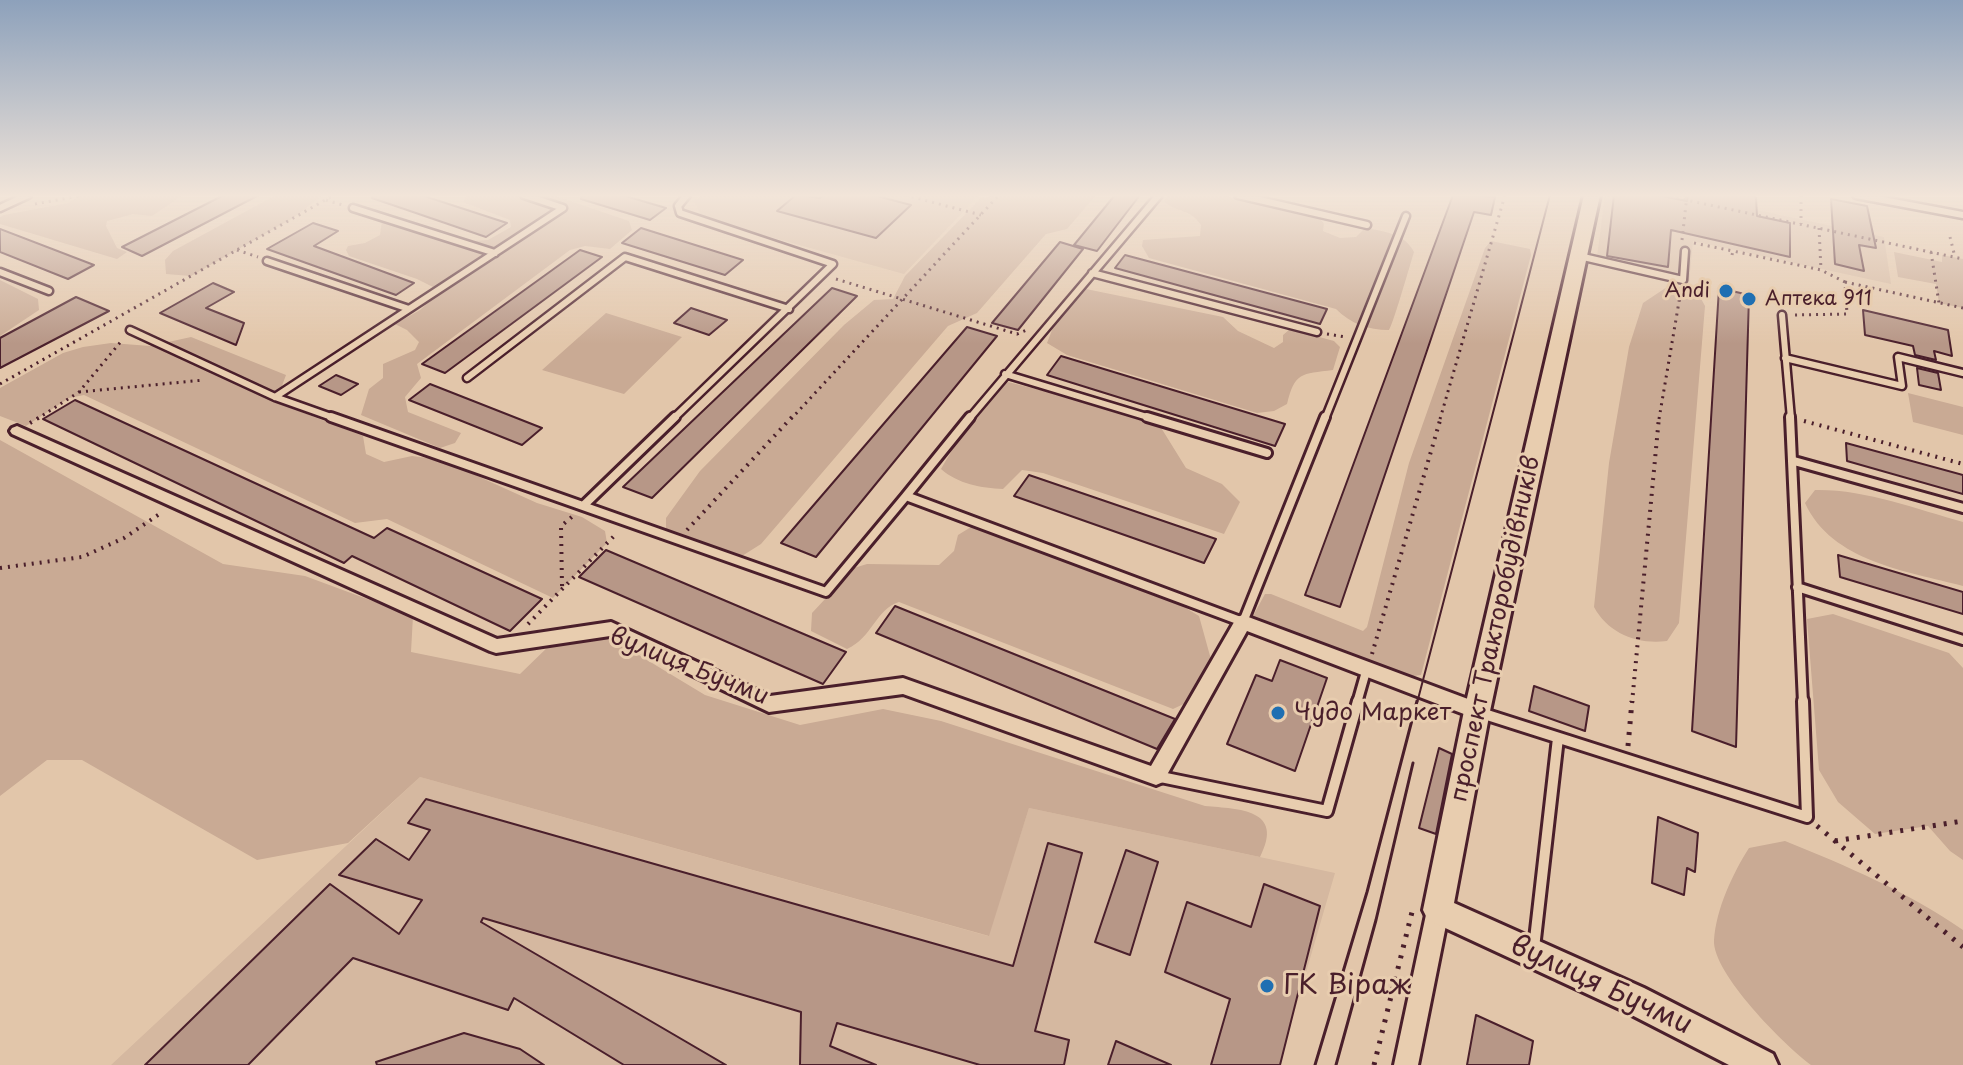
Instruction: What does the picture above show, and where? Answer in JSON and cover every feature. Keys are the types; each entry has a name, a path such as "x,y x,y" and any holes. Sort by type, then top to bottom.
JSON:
{"street":[{"name":"проспект Тракторобудівників","path":"1406,1065 1427,902 1477,711 1581,245"},
{"name":"вулиця Бучми","path":"17,431 496,646 611,629 769,704 903,686 1156,776"},
{"path":"1156,776 1243,622 1477,711"},
{"name":"вулиця Бучми","path":"1427,902 1633,999 1762,1065"}],"lane":[{"path":"469,245 495,253"},
{"path":"275,397 508,245"},
{"path":"583,506 833,264 775,245"},
{"path":"130,330 275,397 826,592 1005,374 1116,245"},
{"path":"906,496 1243,622 1394,245"},
{"path":"1578,256 1683,280 1685,251"},
{"path":"467,378 625,257 789,309"},
{"path":"267,261 409,309"},
{"path":"0,272 49,291"},
{"path":"1092,273 1317,332"},
{"path":"1477,711 1807,817 1794,461 1782,315"},
{"path":"1785,358 1902,386 1898,357 1963,373"},
{"path":"1005,374 1267,453"},
{"path":"1794,461 1963,508"},
{"path":"1797,587 1963,640"},
{"path":"1156,776 1327,811 1368,667"},
{"path":"1533,954 1558,738"}],"path":[{"path":"0,384 246,245"},
{"path":"678,540 953,245"},
{"path":"1368,667 1491,245"},
{"path":"1700,245 1821,270 1845,282 1963,308"},
{"path":"1820,245 1821,270"},
{"path":"1897,245 1963,259"},
{"path":"1952,245 1955,257"},
{"path":"237,250 267,261"},
{"path":"1931,252 1939,303"},
{"path":"823,275 1017,334 1048,323"},
{"path":"1627,759 1661,396 1683,280"},
{"path":"1782,315 1847,314 1845,282"},
{"path":"17,431 79,392 130,330"},
{"path":"1317,332 1356,339"},
{"path":"79,392 232,377"},
{"path":"1812,423 1963,464"},
{"path":"0,568 82,557 124,538 176,503"},
{"path":"562,588 561,526 583,506"},
{"path":"510,644 607,543"},
{"path":"1807,817 1963,947"},
{"path":"1835,841 1963,821"},
{"path":"1374,1065 1427,902"}],"shaded area":[{"path":"69,245 115,245 127,252 117,259"},
{"path":"185,245 246,245 191,276 166,274 165,260"},
{"path":"615,245 610,249 585,246 570,250 417,364 421,378 405,397 408,412 461,433 455,443 440,448 361,415 369,389 383,378 383,364 415,350 419,342 395,324 420,310 441,291 417,279 349,256 348,246"},
{"path":"798,245 932,245 904,274"},
{"path":"935,245 1037,245 977,313 948,326 761,544 742,556 666,529 666,518 700,471 844,325 874,300 893,299 905,276"},
{"path":"1409,245 1414,252 1389,330 1360,325 1336,309 1149,258 1142,246"},
{"path":"1488,245 1509,245 1530,249 1531,255 1421,675 1406,677 1258,623 1253,616 1265,594 1271,594 1363,631 1367,627 1409,463"},
{"path":"1599,245 1693,245 1689,284 1596,265"},
{"path":"1710,245 1885,245 1891,284"},
{"path":"1894,252 1942,262 1942,255 1963,259 1963,308 1939,303 1936,284 1898,277"},
{"path":"0,280 38,299 39,310 0,336"},
{"path":"1670,285 1697,291 1705,306 1679,623 1667,641 1656,642 1634,639 1615,630 1594,607 1609,463 1629,347 1643,303"},
{"path":"1086,289 1223,317 1238,331 1274,348 1283,342 1283,335 1290,329 1334,341 1340,347 1333,370 1301,376 1293,386 1287,404 1274,411 1257,413 1067,355 1047,343 1054,325"},
{"path":"606,313 682,337 624,394 542,370"},
{"path":"191,337 286,375 276,402 363,436 366,454 384,462 412,456 442,460 537,503 582,517 605,531 607,543 553,598 387,519 355,523 84,395 69,398 26,426 0,416 0,388 63,353 111,343 150,346"},
{"path":"1008,382 1160,426 1186,468 1222,484 1240,502 1224,534 1043,473 1022,470 1003,489 970,484 941,469 979,411"},
{"path":"1908,393 1963,407 1963,435 1913,422"},
{"path":"0,440 223,564 305,576 413,616 411,652 520,674 552,643 609,637 705,695 800,725 883,709 941,721 1205,806 1231,808 1255,815 1267,829 1266,841 1260,857 1029,808 989,936 420,777 348,843 257,860 82,760 47,760 0,796"},
{"path":"1815,490 1871,496 1963,522 1963,586 1873,561 1833,539 1817,523 1805,503"},
{"path":"971,527 1181,605 1199,616 1212,663 1190,701 1173,709 899,602 885,611 862,638 847,649 811,631 812,613 854,568 867,564 939,565 954,551 958,535"},
{"path":"1833,614 1949,653 1963,668 1963,860 1950,851 1928,826 1875,834 1838,802 1819,770 1807,619"},
{"path":"420,777 988,936 1029,808 1335,873 1279,1065 111,1065"},
{"path":"1785,841 1899,892 1963,930 1963,1065 1811,1065 1752,1008 1725,971 1717,954 1715,928 1731,880 1749,848"}],"building":[{"path":"0,245 41,245 94,265 68,279 0,252"},
{"path":"127,245 164,245 142,256 122,247"},
{"path":"275,245 316,245 314,246 414,283 396,295 267,249"},
{"path":"627,245 694,245 743,260 725,275"},
{"path":"1058,245 1083,249 1018,330 992,323"},
{"path":"1074,245 1102,245 1097,251"},
{"path":"1435,245 1463,245 1340,607 1305,595"},
{"path":"1608,245 1670,245 1668,267 1607,256"},
{"path":"1736,245 1790,245 1790,257"},
{"path":"1834,245 1875,245 1876,248 1859,245 1864,271 1835,264"},
{"path":"580,250 602,257 445,373 422,364"},
{"path":"1125,255 1327,309 1320,324 1115,268"},
{"path":"213,283 234,292 206,308 244,323 236,345 160,313"},
{"path":"832,288 857,296 652,498 623,487"},
{"path":"1719,288 1749,295 1736,747 1692,731"},
{"path":"76,297 109,311 0,368 0,338"},
{"path":"691,308 727,320 709,335 674,323"},
{"path":"1863,310 1948,330 1952,356 1934,351 1936,360 1915,355 1913,346 1865,335"},
{"path":"967,327 997,336 816,557 781,543"},
{"path":"1061,356 1285,424 1275,446 1047,375"},
{"path":"1917,368 1938,373 1941,390 1919,385"},
{"path":"336,375 358,384 341,395 319,386"},
{"path":"430,384 542,428 522,445 409,400"},
{"path":"75,400 374,538 387,528 542,599 510,631 352,556 344,563 43,419"},
{"path":"1846,443 1963,475 1963,494 1847,461"},
{"path":"1029,475 1216,539 1204,563 1014,496"},
{"path":"606,550 846,652 823,684 579,577"},
{"path":"1838,555 1963,592 1963,614 1840,577"},
{"path":"895,606 1175,719 1157,749 876,633"},
{"name":"Чудо Маркет","path":"1280,660 1327,678 1295,771 1227,744 1256,675 1272,681"},
{"path":"1534,686 1589,706 1585,731 1529,711"},
{"path":"1439,748 1452,754 1436,834 1419,828"},
{"path":"426,799 1013,966 1048,843 1082,853 1035,1031 1069,1040 1064,1065 980,1065 837,1023 830,1046 876,1065 800,1065 801,1012 483,918 481,922 726,1065 624,1065 514,998 508,1010 353,958 248,1065 145,1065 330,884 399,934 422,900 339,875 376,839 409,860 430,830 408,823"},
{"path":"1658,817 1698,833 1695,872 1687,868 1684,895 1652,883"},
{"path":"1126,850 1158,862 1130,955 1095,942"},
{"name":"ГК Віраж","path":"1264,884 1320,906 1280,1065 1211,1065 1230,999 1165,972 1187,902 1251,927"},
{"path":"1476,1015 1533,1041 1529,1065 1467,1065"},
{"path":"464,1033 520,1049 544,1065 377,1065 376,1062"},
{"path":"1116,1041 1171,1065 1108,1065"}],"tram line":[{"path":"1417,703 1537,245"},
{"path":"1315,1065 1367,892 1417,701"},
{"path":"1336,1065 1376,920 1413,763"}],"place":[{"name":"Andi","path":"1726,291"},
{"name":"Аптека 911","path":"1749,299"},
{"name":"Чудо Маркет","path":"1278,713"},
{"name":"ГК Віраж","path":"1267,986"}]}
